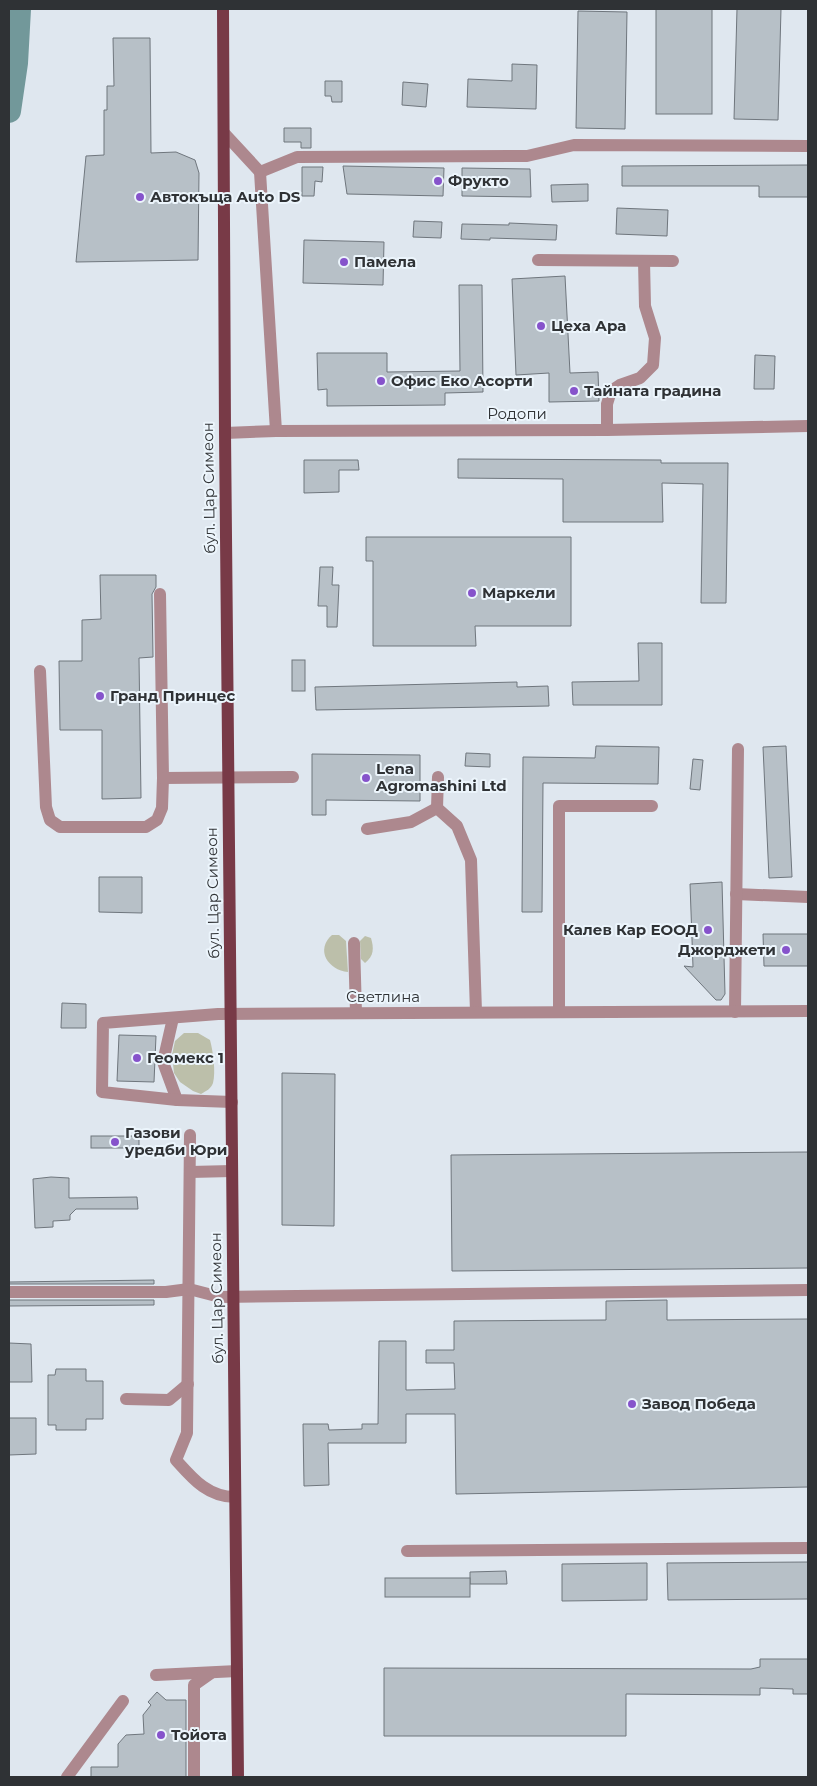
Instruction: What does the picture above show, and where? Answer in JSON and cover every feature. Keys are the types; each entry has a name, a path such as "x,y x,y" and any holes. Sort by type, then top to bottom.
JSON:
{"main road":[{"name":"бул. Цар Симеон","path":"223,9 225,433 238,1777"}],"street":[{"path":"224,133 260,172 276,431"},
{"path":"260,172 297,158 527,156 574,145 808,146"},
{"path":"538,260 673,261"},
{"path":"607,430 607,404 611,391 620,385 640,378 653,365 655,338 645,306 644,262"},
{"name":"Родопи","path":"225,433 276,431 607,430 808,426"},
{"path":"40,671 46,807 50,820 60,827 146,827 157,820 162,808 164,778 160,594"},
{"path":"735,1012 738,749"},
{"path":"164,778 293,777"},
{"path":"438,777 437,808 456,826 471,860 476,1012"},
{"path":"559,1012 559,806 652,806"},
{"path":"368,829 410,822 437,808"},
{"path":"736,894 808,897"},
{"path":"354,943 356,1013"},
{"name":"Светлина","path":"177,1100 102,1092 103,1023 231,1014 808,1011"},
{"path":"172,1018 164,1062 177,1100 232,1102"},
{"path":"190,1135 187,1432 176,1460 192,1478 207,1489 222,1497 235,1497"},
{"path":"190,1172 232,1171"},
{"path":"9,1292 166,1292 188,1289 220,1297 234,1297 808,1290"},
{"path":"126,1399 169,1400 188,1384"},
{"path":"407,1551 808,1548"},
{"path":"156,1675 237,1671"},
{"path":"194,1777 194,1685 210,1673"},
{"path":"67,1777 123,1701"}],"green space":[{"path":"332,935 339,935 346,941 348,972 335,967 326,958 324,953 325,947"},
{"path":"365,936 371,938 373,948 372,955 365,963 361,959 360,941"},
{"path":"184,1033 198,1033 210,1040 214,1062 214,1078 211,1087 201,1094 180,1082 174,1073 172,1055 175,1041"}],"building":[{"path":"656,9 712,9 712,114 656,114"},
{"path":"737,9 781,9 778,120 734,119"},
{"path":"578,11 627,12 625,129 576,128"},
{"name":"Автокъща Auto DS","path":"113,38 150,38 151,153 176,152 195,160 199,173 198,260 76,262 86,156 104,155 104,110 107,110 107,86 114,86"},
{"path":"512,64 537,65 536,109 467,107 468,79 512,81"},
{"path":"325,81 342,81 342,102 332,102 331,96 325,96"},
{"path":"403,82 428,84 426,107 402,105"},
{"path":"284,128 311,128 311,148 301,148 301,142 284,142"},
{"path":"808,165 808,197 759,197 759,186 622,186 622,166"},
{"path":"343,166 444,168 443,196 347,194"},
{"path":"302,167 323,167 322,182 315,181 314,196 302,196"},
{"path":"462,168 530,169 531,197 462,196"},
{"path":"588,184 588,201 552,202 551,185"},
{"path":"617,208 668,210 667,236 616,234"},
{"path":"414,221 442,222 441,238 413,237"},
{"path":"509,223 557,225 556,240 461,239 462,224 509,225"},
{"name":"Памела","path":"304,240 384,242 383,285 303,283"},
{"name":"Цеха Ара","path":"565,276 570,373 598,372 599,401 549,402 549,373 516,375 512,279"},
{"name":"Офис Еко Асорти","path":"459,285 482,285 483,392 445,393 445,405 327,406 327,389 318,390 317,353 387,353 387,372 460,371"},
{"path":"755,355 775,356 774,389 754,389"},
{"path":"458,459 661,460 661,463 728,463 726,603 701,603 703,484 662,483 663,522 563,522 563,479 458,478"},
{"path":"304,460 358,460 359,470 339,470 339,492 304,493"},
{"name":"Маркели","path":"366,537 571,537 571,626 475,626 476,646 373,646 373,561 366,561"},
{"path":"320,567 333,567 332,585 339,585 337,627 327,627 327,606 318,606"},
{"name":"Гранд Принцес","path":"100,575 156,575 156,587 152,594 153,657 139,658 141,798 102,799 102,730 60,730 59,661 82,661 82,620 101,619"},
{"path":"638,643 662,643 662,705 573,705 572,682 639,681"},
{"path":"292,660 305,660 305,691 292,691"},
{"path":"517,682 517,687 548,686 549,706 316,710 315,687"},
{"path":"596,746 659,747 658,784 543,783 542,912 522,912 523,757 595,758"},
{"path":"786,746 792,877 769,878 763,747"},
{"path":"466,753 490,754 490,767 465,766"},
{"name":"Lena Agromashini Ltd","path":"312,754 420,755 420,801 326,800 326,815 312,815"},
{"path":"693,759 703,760 700,790 690,789"},
{"path":"99,877 142,877 142,913 99,912"},
{"name":"Калев Кар ЕООД","path":"722,882 725,994 721,1000 716,1000 684,966 693,967 690,884"},
{"name":"Джорджети","path":"763,934 808,934 808,966 764,966"},
{"path":"62,1003 86,1004 86,1028 61,1028"},
{"name":"Геомекс 1","path":"119,1035 156,1036 154,1082 117,1081"},
{"path":"282,1073 335,1074 334,1226 282,1225"},
{"name":"Газови уредби Юри","path":"91,1136 139,1136 139,1148 91,1148"},
{"path":"808,1152 808,1268 452,1271 451,1155"},
{"path":"69,1178 69,1198 137,1197 138,1209 76,1209 70,1215 70,1220 53,1221 53,1227 35,1228 33,1179"},
{"path":"154,1280 154,1284 9,1284 9,1282"},
{"path":"9,1300 154,1300 154,1305 9,1306"},
{"name":"Завод Победа","path":"667,1300 667,1320 808,1319 808,1487 456,1494 455,1414 406,1414 406,1443 328,1443 329,1485 304,1486 303,1424 328,1424 329,1430 362,1429 362,1424 378,1424 379,1341 406,1341 406,1390 455,1389 454,1363 426,1363 426,1350 454,1350 454,1321 606,1320 606,1301"},
{"path":"9,1343 31,1344 32,1382 9,1382"},
{"path":"56,1369 86,1369 86,1381 103,1381 103,1419 86,1419 86,1430 56,1430 56,1425 48,1425 48,1375 55,1375"},
{"path":"9,1418 36,1418 36,1454 9,1455"},
{"path":"808,1562 808,1599 668,1600 667,1563"},
{"path":"647,1563 647,1600 562,1601 562,1564"},
{"path":"506,1571 507,1584 470,1584 470,1572"},
{"path":"385,1578 470,1578 470,1597 385,1597"},
{"path":"760,1659 808,1659 808,1694 793,1694 793,1689 760,1688 760,1695 626,1694 626,1736 384,1736 384,1668 751,1669 760,1667"},
{"name":"Тойота","path":"157,1692 166,1700 186,1700 186,1777 91,1777 91,1767 118,1767 118,1744 126,1735 144,1734 143,1715 151,1705 148,1702"}],"waterway":[{"path":"9,111 16,63 19,9"}],"place":[{"name":"Фрукто","path":"438,181"},
{"name":"Автокъща Auto DS","path":"140,197"},
{"name":"Памела","path":"344,262"},
{"name":"Цеха Ара","path":"541,326"},
{"name":"Офис Еко Асорти","path":"381,381"},
{"name":"Тайната градина","path":"574,391"},
{"name":"Маркели","path":"472,593"},
{"name":"Гранд Принцес","path":"100,696"},
{"name":"Lena Agromashini Ltd","path":"366,778"},
{"name":"Калев Кар ЕООД","path":"708,930"},
{"name":"Джорджети","path":"786,950"},
{"name":"Геомекс 1","path":"137,1058"},
{"name":"Газови уредби Юри","path":"115,1142"},
{"name":"Завод Победа","path":"632,1404"},
{"name":"Тойота","path":"161,1735"}]}
